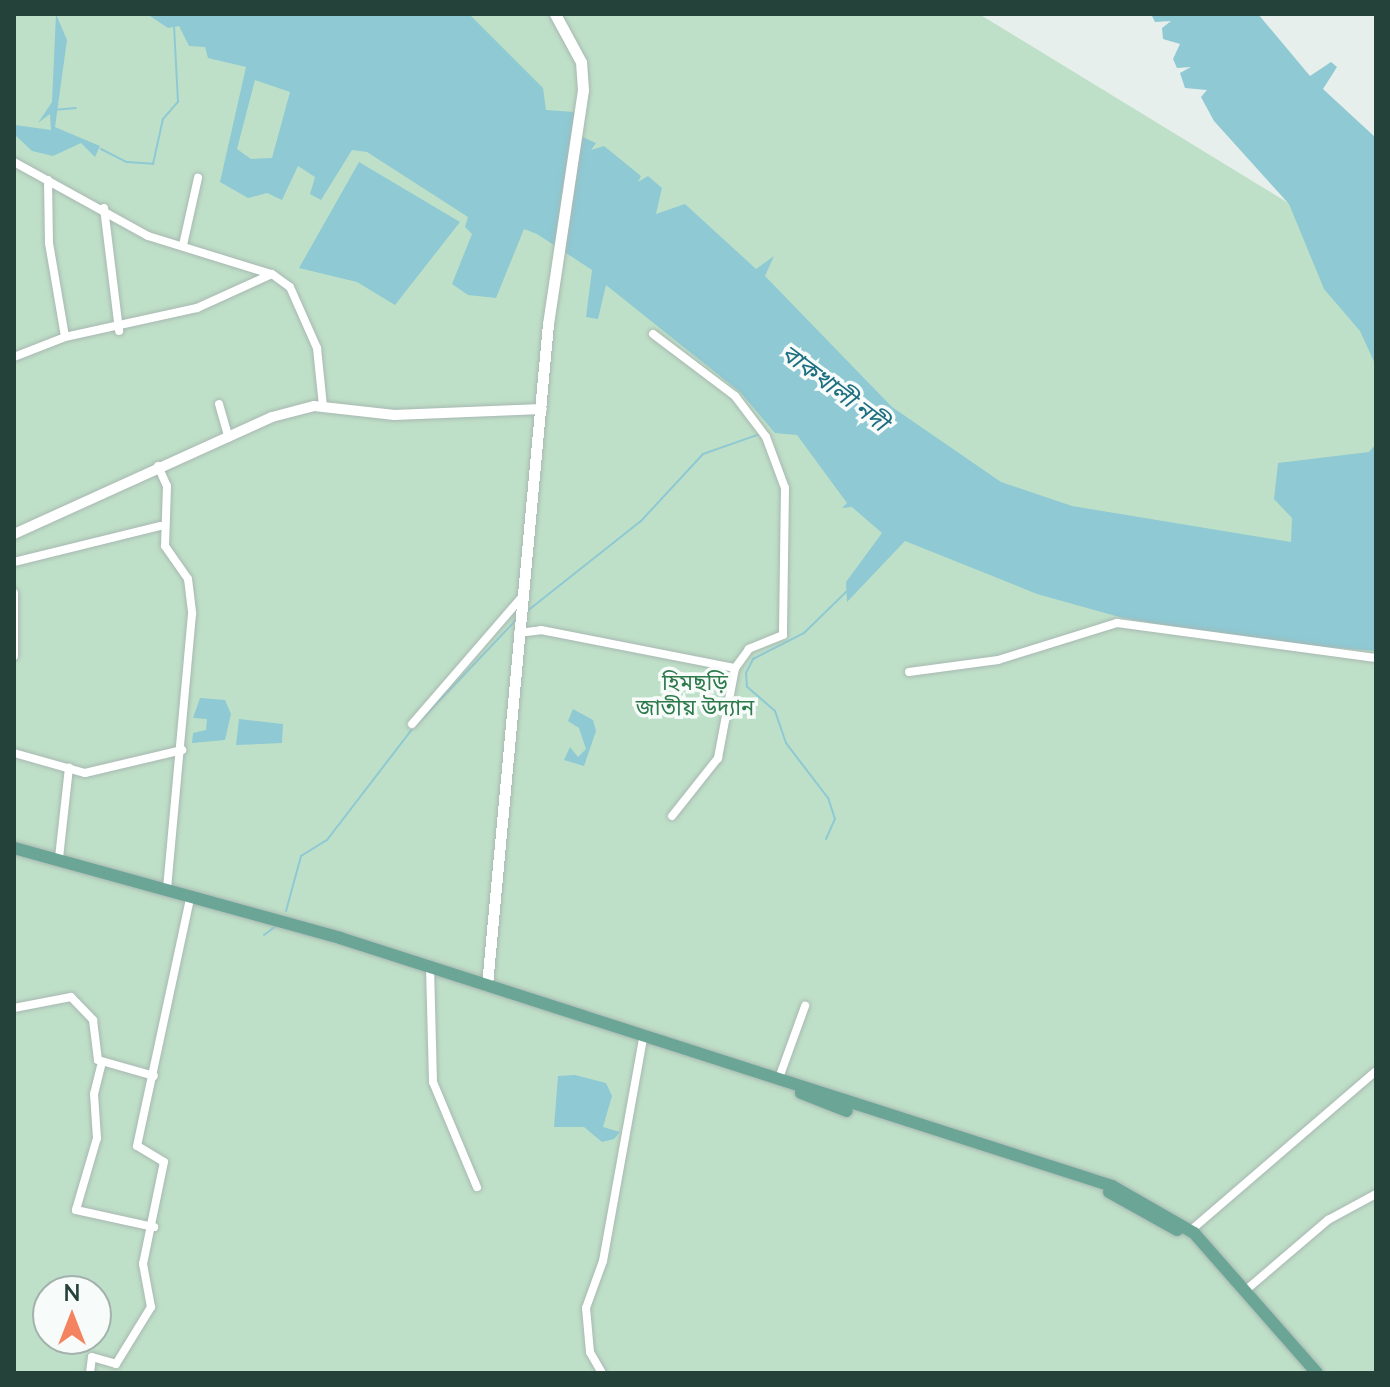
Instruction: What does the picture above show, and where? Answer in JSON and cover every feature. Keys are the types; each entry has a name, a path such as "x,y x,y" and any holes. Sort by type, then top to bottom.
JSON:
{"main road":[{"path":"487,985 548,324 583,90 581,62 555,14"},
{"path":"14,848 59,858 190,899 430,967 1112,1186 1190,1231 1246,1290 1317,1373"},
{"path":"779,1078 819,1102 1109,1193 1181,1233 1306,1373"}],"street":[{"path":"14,162 104,208 148,236 272,274 290,287 317,348 323,406"},
{"path":"183,245 198,178"},
{"path":"48,180 49,243 65,337"},
{"path":"104,208 119,331"},
{"path":"14,357 65,337 119,331 197,308 272,274"},
{"path":"653,334 735,396 766,437 785,488 783,635 749,649 735,668 718,758 672,816"},
{"path":"219,404 229,438"},
{"path":"14,534 158,466 323,406 394,415 542,409"},
{"path":"158,466 167,486 161,526 169,557 190,589 182,750 167,891"},
{"path":"14,562 161,526"},
{"path":"14,593 14,656"},
{"path":"412,724 524,596"},
{"path":"909,672 998,660 1117,623 1376,658"},
{"path":"518,630 541,630 735,668"},
{"path":"14,753 69,768 118,769 182,750"},
{"path":"59,858 69,768"},
{"path":"90,1373 92,1357 116,1364 147,1323 152,1301 143,1264 154,1227 164,1162 137,1146 190,899"},
{"path":"430,967 433,1082 477,1187"},
{"path":"14,1008 71,997 93,1020 102,1062 94,1094 97,1138 76,1210 154,1227"},
{"path":"779,1078 805,1006"},
{"path":"602,1373 590,1352 586,1308 603,1261 644,1034"},
{"path":"102,1062 154,1076"},
{"path":"1190,1231 1376,1071"},
{"path":"1246,1290 1328,1220 1376,1194"}],"green space":[{"name":"হিমছড়ি জাতীয় উদ্যান","path":"14,14 979,14 1321,223 1376,301 1376,1373 14,1373"}],"water":[{"path":"56,14 67,40 55,127 100,146 95,157 81,143 53,156 32,151 15,135 15,125 51,130 50,114 38,123 52,102"},
{"name":"বাকখালী নদী","path":"147,14 469,14 543,88 546,110 574,112 582,119 573,133 596,143 591,150 604,146 641,176 638,182 648,176 662,188 656,214 685,204 756,269 774,256 765,276 892,407 1001,482 1072,506 1291,542 1292,518 1274,499 1278,463 1369,452 1376,444 1376,651 1264,642 1123,618 1037,594 905,541 847,602 846,582 882,533 852,507 842,508 847,503 797,435 775,433 740,392 606,285 598,319 586,317 592,270 537,234 524,229 496,298 468,295 452,284 472,234 465,227 468,217 367,152 352,150 321,200 310,194 315,177 298,166 282,200 267,193 248,198 220,182 246,67 208,58 205,47 189,46 179,26 168,28","holes":["255,80 290,92 272,158 251,159 237,149"]},
{"path":"1151,14 1258,14 1310,76 1331,62 1337,67 1323,89 1376,138 1376,366 1360,331 1324,289 1289,204 1214,121 1201,97 1207,90 1185,88 1180,73 1191,67 1177,68 1173,59 1180,44 1163,39 1162,28 1171,21 1155,22"},
{"path":"359,162 460,222 395,305 357,282 299,268"},
{"path":"200,698 225,700 231,714 225,740 192,743 193,733 206,730 207,719 193,718"},
{"path":"573,709 593,720 596,731 584,766 564,760 570,747 578,757 586,749 579,728 568,721"},
{"path":"239,719 283,724 282,743 236,745"},
{"path":"575,1075 606,1083 612,1096 603,1127 620,1132 614,1139 602,1142 584,1127 554,1127 558,1076"}],"waterway":[{"path":"101,149 127,162 153,164 163,119 178,102 174,26"},
{"path":"53,110 76,108"},
{"path":"526,612 641,521 703,454 760,434"},
{"path":"826,839 835,819 828,798 786,743 775,711 747,687 746,673 753,659 804,633 846,592"},
{"path":"418,723 515,621"},
{"path":"286,911 301,856 327,840 413,728"},
{"path":"264,935 276,926"}]}
